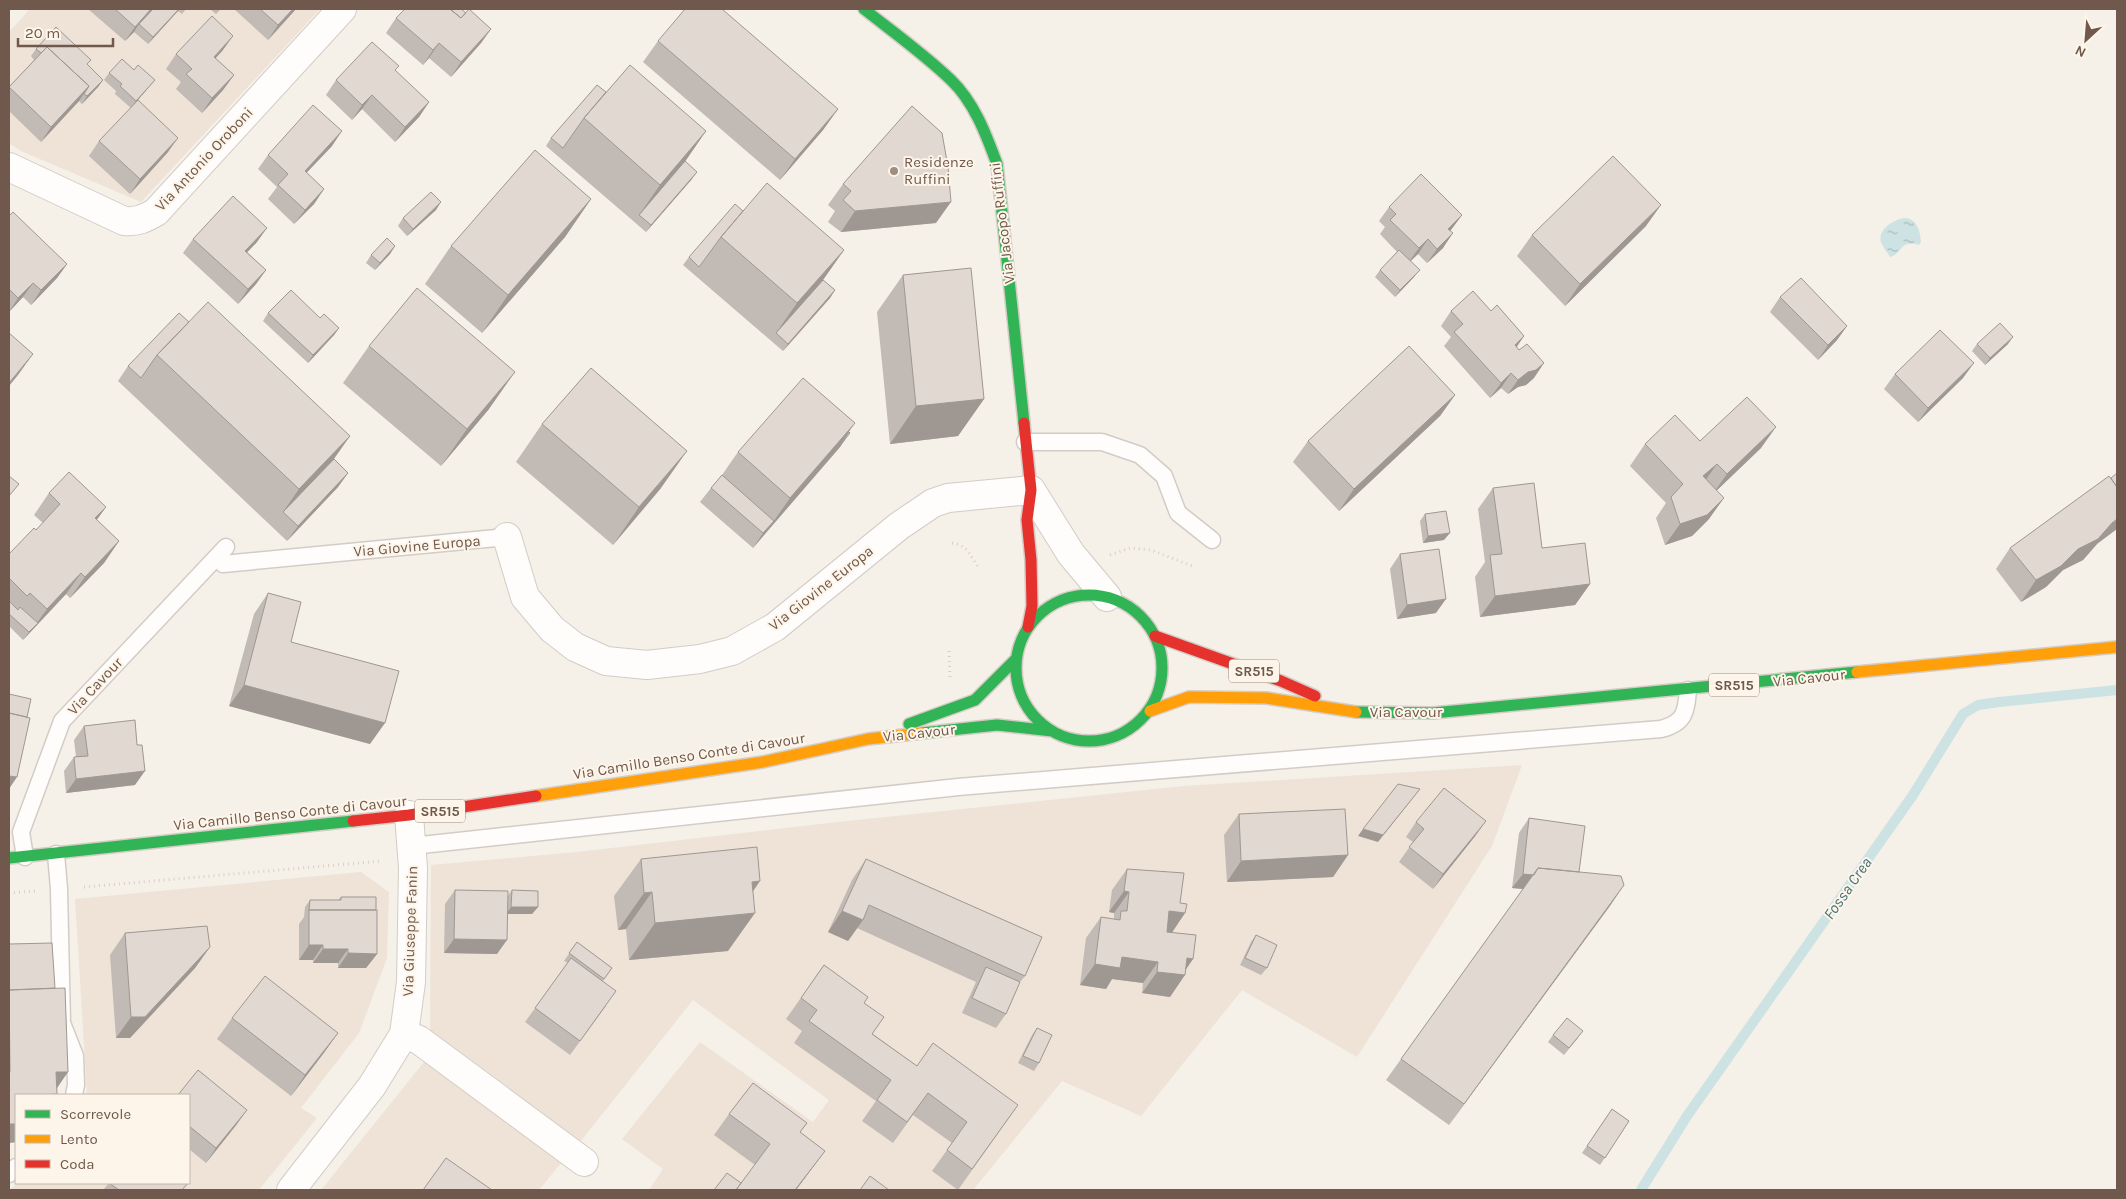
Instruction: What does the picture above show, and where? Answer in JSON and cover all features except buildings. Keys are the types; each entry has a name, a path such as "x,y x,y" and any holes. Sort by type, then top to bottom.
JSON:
{"main road":[{"name":"Via Jacopo Ruffini","path":"864,9 951,80 972,105 989,141 997,164 1024,442 1031,490 1027,520 1031,560 1032,606 1028,627"},
{"path":"1085,595 1107,597 1126,605 1143,618 1155,636 1162,654 1163,674 1158,694 1150,711 1134,727 1115,737 1094,742 1072,740 1052,731 1035,718 1023,701 1017,680 1016,659 1020,642 1028,627 1043,611 1063,600 1085,595"},
{"name":"Via Cavour","path":"1155,636 1281,681 1351,712"},
{"name":"Via Cavour","path":"1150,711 1189,697 1266,698 1351,712 1432,713 1688,690 2117,647"},
{"name":"Via Cavour","path":"868,738 975,700 1016,659"},
{"name":"Via Cavour","path":"868,738 997,725 1052,731"},
{"name":"Via Camillo Benso Conte di Cavour","path":"17,857 220,834 409,816 763,762 868,738"}],"street":[{"name":"Via Antonio Oroboni","path":"9,167 124,221 136,222 147,218 156,212 342,9"},
{"name":"Via Giovine Europa","path":"507,537 525,597 552,629 575,647 606,661 647,665 700,659 732,650 775,627 899,526 933,503 948,498 1031,490"},
{"name":"Via Jacopo Ruffini","path":"1031,490 1071,554 1107,597"},
{"name":"Via Giuseppe Fanin","path":"290,1190 372,1086 404,1034 411,982 412,852 409,816"},
{"path":"404,1034 419,1040 584,1162"}],"lane":[{"path":"1024,442 1102,442 1140,455 1164,476 1178,513 1212,540"},
{"name":"Via Giovine Europa","path":"223,564 507,537"},
{"name":"Via Cavour","path":"17,857 21,832 62,721 226,546"},
{"path":"412,852 958,787 1661,729 1670,726 1682,717 1686,710 1688,690"},
{"path":"56,854 59,890 62,1023 75,1056 76,1085 74,1094"}],"path":[{"path":"952,543 962,544 979,568"},
{"path":"1110,555 1130,548 1151,550 1195,566"},
{"path":"949,651 950,686"},
{"path":"9,893 59,890 412,852"}],"shaded area":[{"path":"30,9 320,9 141,202 21,151 9,143 9,32"},
{"path":"1522,765 1492,846 1357,1057 1242,990 1141,1116 1062,1081 973,1190 649,1190 663,1169 622,1139 700,1042 813,1122 829,1100 693,1000 580,1142 430,1030 431,865 577,852 838,822 1184,786"},
{"path":"361,872 389,892 387,958 359,1033 301,1108 317,1118 259,1190 10,1190 16,1184 190,1184 190,1094 87,1094 75,899"},
{"path":"424,1062 561,1163 539,1190 321,1190"}],"water":[{"path":"1904,218 1915,223 1919,230 1921,242 1919,245 1904,245 1897,253 1890,257 1883,246 1881,236 1890,224"}],"waterway":[{"name":"Fossa Crea","path":"1641,1190 1687,1116 1913,795 1963,714 1978,705 2117,690"}],"traffic: fast":[{"path":"864,9 951,80 973,108 993,153 997,164 1024,423"},
{"path":"1089,595 1117,600 1141,616 1157,640 1162,668 1157,696 1141,720 1117,736 1089,741 1061,736 1037,720 1021,696 1016,668 1021,640 1037,616 1061,600 1089,595"},
{"path":"909,724 975,700 1016,659"},
{"path":"1356,712 1433,713 1857,672"},
{"path":"922,733 997,725 1052,731"},
{"path":"9,858 353,821"}],"traffic: slow":[{"path":"1857,672 2117,647"},
{"path":"1150,711 1189,697 1266,698 1356,712"},
{"path":"536,796 763,762 868,739 922,733"}],"traffic: jam":[{"path":"1024,423 1031,490 1027,520 1031,560 1032,606 1028,627"},
{"path":"1155,636 1281,681 1315,696"},
{"path":"353,821 409,815 536,796"}],"place":[{"name":"Residenze Ruffini","path":"894,171"}]}
